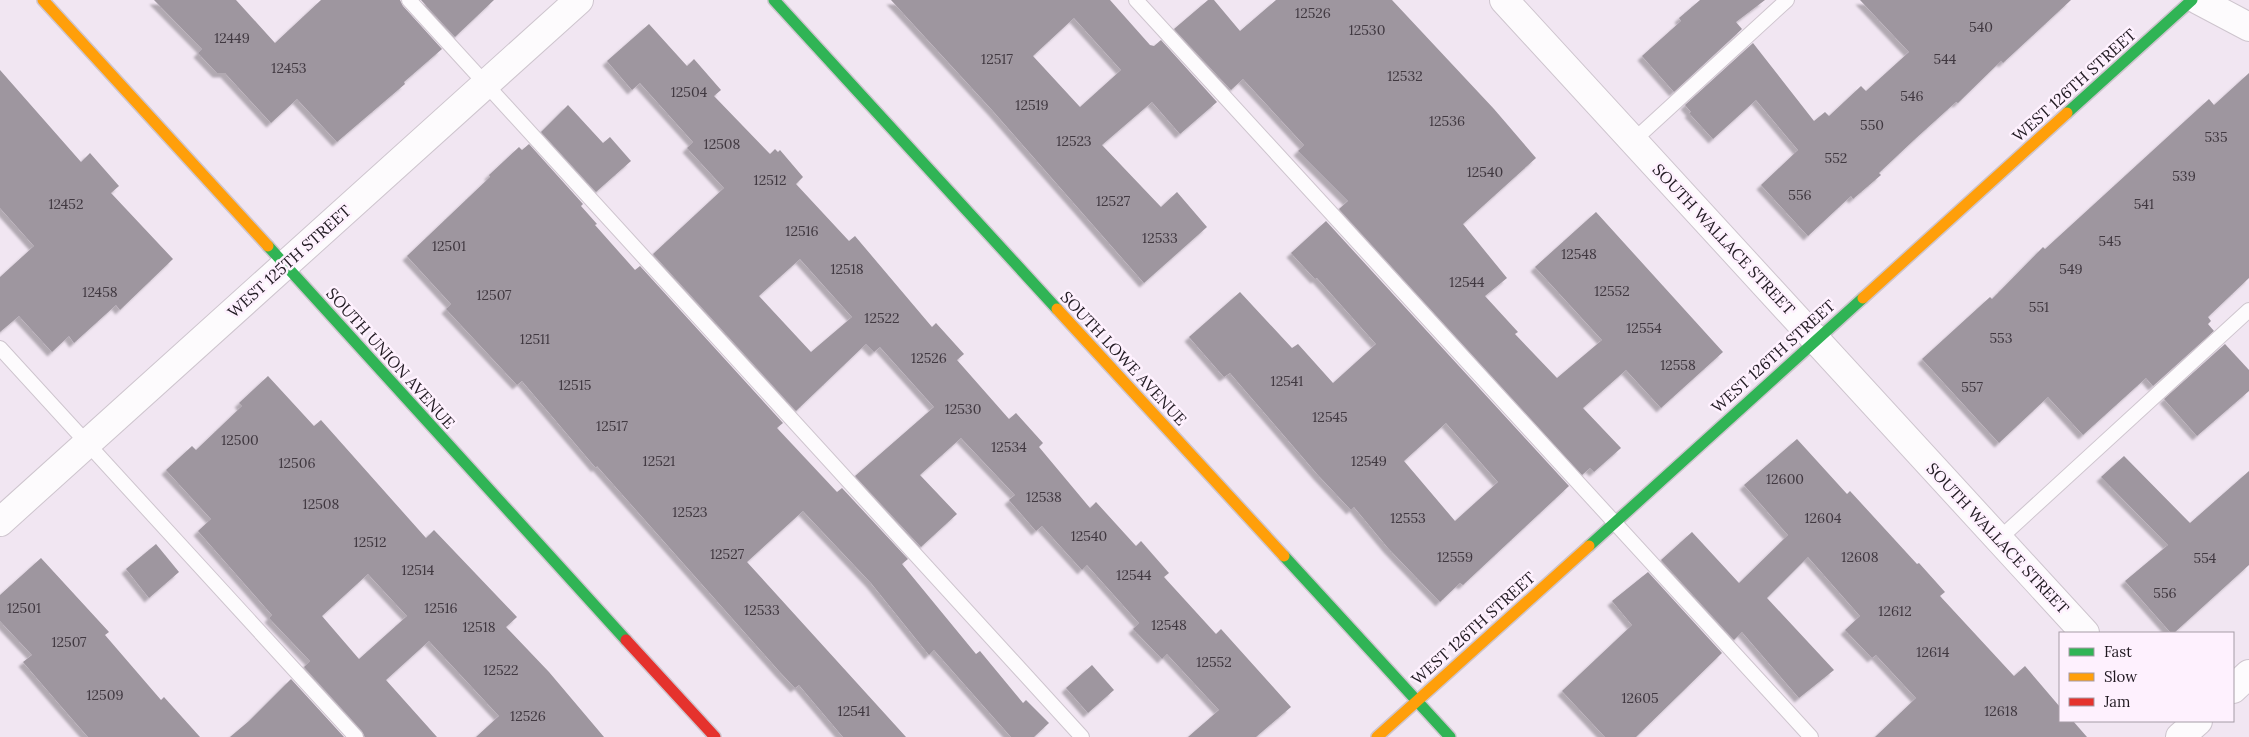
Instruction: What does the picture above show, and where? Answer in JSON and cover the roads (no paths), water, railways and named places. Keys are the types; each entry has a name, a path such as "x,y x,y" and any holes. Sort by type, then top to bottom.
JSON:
{"street":[{"name":"SOUTH UNION AVENUE","path":"43,0 715,737"},
{"name":"WEST 125TH STREET","path":"0,522 579,0"},
{"name":"SOUTH LOWE AVENUE","path":"774,0 1450,737"},
{"name":"SOUTH WALLACE STREET","path":"1504,0 2084,632"},
{"name":"WEST 126TH STREET","path":"1377,737 2192,0"},
{"path":"2198,0 2249,27"},
{"path":"2234,688 2249,674"},
{"path":"2167,722 2180,737 2197,722"}],"lane":[{"path":"409,0 1082,737"},
{"path":"1136,0 1811,737"},
{"path":"1633,141 1787,0"},
{"path":"1999,539 2249,310"},
{"path":"0,348 356,737"}]}
